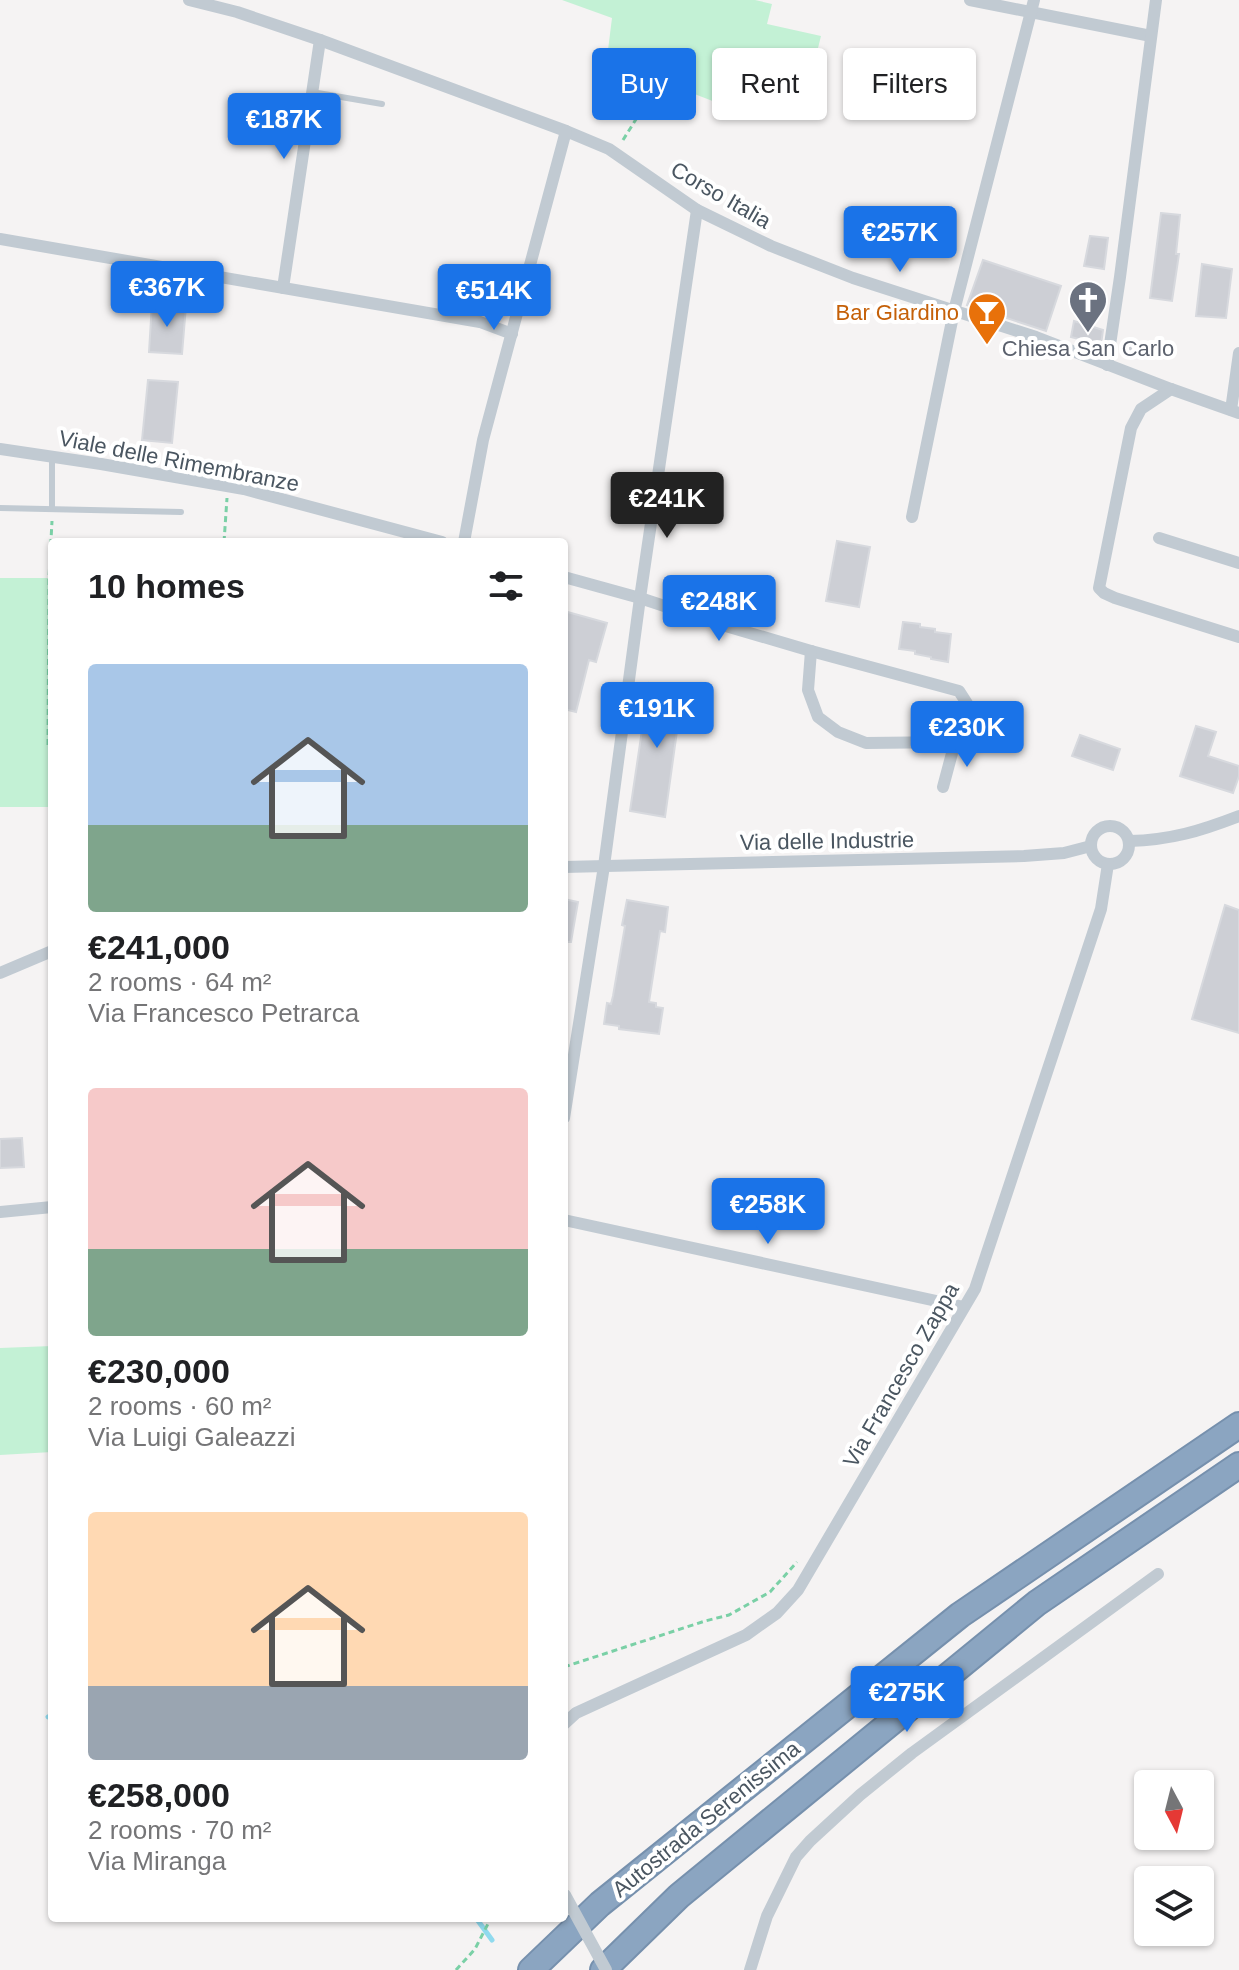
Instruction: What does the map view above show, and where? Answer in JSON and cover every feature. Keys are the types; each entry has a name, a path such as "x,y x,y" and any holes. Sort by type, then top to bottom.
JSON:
{"highway":[{"name":"Autostrada Serenissima","path":"531,1970 600,1904 960,1615 1239,1425"},
{"name":"Autostrada Serenissima","path":"605,1970 679,1896 1037,1603 1239,1465"}],"street":[{"name":"Corso Italia","path":"189,0 237,12 320,40 566,131 615,153 697,210 771,246 853,278 1036,337 1235,412"},
{"path":"970,0 1033,6 1151,36"},
{"path":"1107,365 1156,0"},
{"path":"912,517 954,311 1033,6"},
{"path":"283,288 320,40"},
{"path":"465,538 483,440 566,131"},
{"path":"568,1093 604,866 697,210"},
{"path":"0,239 480,322 512,334"},
{"path":"1235,412 1239,353"},
{"path":"1171,389 1141,409 1131,428 1099,588 1115,598 1239,637"},
{"name":"Viale delle Rimembranze","path":"0,449 244,489 427,538"},
{"path":"1159,538 1239,563"},
{"path":"568,578 811,651 959,691 968,705 943,787"},
{"path":"811,651 808,690 818,717 838,732 866,743 955,742"},
{"name":"Via delle Industrie","path":"568,867 1064,853 1091,846 1094,835 1108,826 1119,828 1129,841 1156,841 1195,832 1239,816"},
{"path":"1091,846 1098,860 1114,864 1124,858 1129,841"},
{"name":"Via Francesco Zappa","path":"568,1720 576,1713 746,1635 777,1613 798,1590 975,1289 1101,909 1108,864"},
{"path":"0,973 48,953"},
{"path":"0,1212 48,1207"},
{"path":"568,1221 964,1307"},
{"path":"750,1970 767,1916 796,1857 810,1841 912,1753 1158,1574"},
{"path":"568,1900 605,1970"}],"lane":[{"path":"312,92 382,104"},
{"path":"52,457 52,509"},
{"path":"0,508 181,512"}],"path":[{"path":"615,153 636,120"},
{"path":"224,538 228,487"},
{"path":"51,538 52,509"},
{"path":"568,1666 729,1615 770,1592 799,1560 822,1550"},
{"path":"456,1970 475,1949 489,1922"}],"green space":[{"path":"562,0 755,0 772,4 767,24 821,36 818,48 712,48 712,101 696,95 696,48 608,48 612,18"},
{"path":"0,578 48,578 48,807 0,807"},
{"path":"48,1346 48,1452 0,1455 0,1348"}],"building":[{"path":"1161,213 1180,215 1176,254 1179,254 1172,301 1150,298"},
{"path":"1090,236 1108,238 1104,269 1084,266"},
{"path":"983,260 1061,286 1046,331 967,305"},
{"path":"1202,264 1232,269 1226,318 1196,316"},
{"path":"152,303 186,306 182,354 149,352"},
{"name":"Chiesa San Carlo","path":"1074,321 1103,330 1101,345 1071,337"},
{"path":"1126,340 1156,344 1154,357 1124,354"},
{"path":"148,380 178,382 172,443 142,440"},
{"path":"837,541 870,547 859,607 826,601"},
{"path":"568,612 607,623 596,662 589,660 576,712 568,710"},
{"path":"903,622 951,634 948,662 899,649"},
{"path":"649,683 683,688 665,817 630,811"},
{"path":"1196,726 1216,732 1208,756 1239,766 1233,793 1180,776"},
{"path":"1080,735 1120,749 1113,770 1072,756"},
{"path":"568,900 578,902 571,942 568,942"},
{"path":"627,900 668,907 665,932 660,931 649,1002 663,1008 659,1034 604,1024 607,1003 611,1004 613,996"},
{"path":"1225,905 1239,910 1239,1033 1192,1019"},
{"path":"22,1138 24,1167 0,1168 0,1139"}],"waterway":[{"path":"479,1922 492,1940"}],"place":[{"name":"Chiesa San Carlo","path":"1088,334"},
{"name":"Bar Giardino","path":"987,346"}]}
